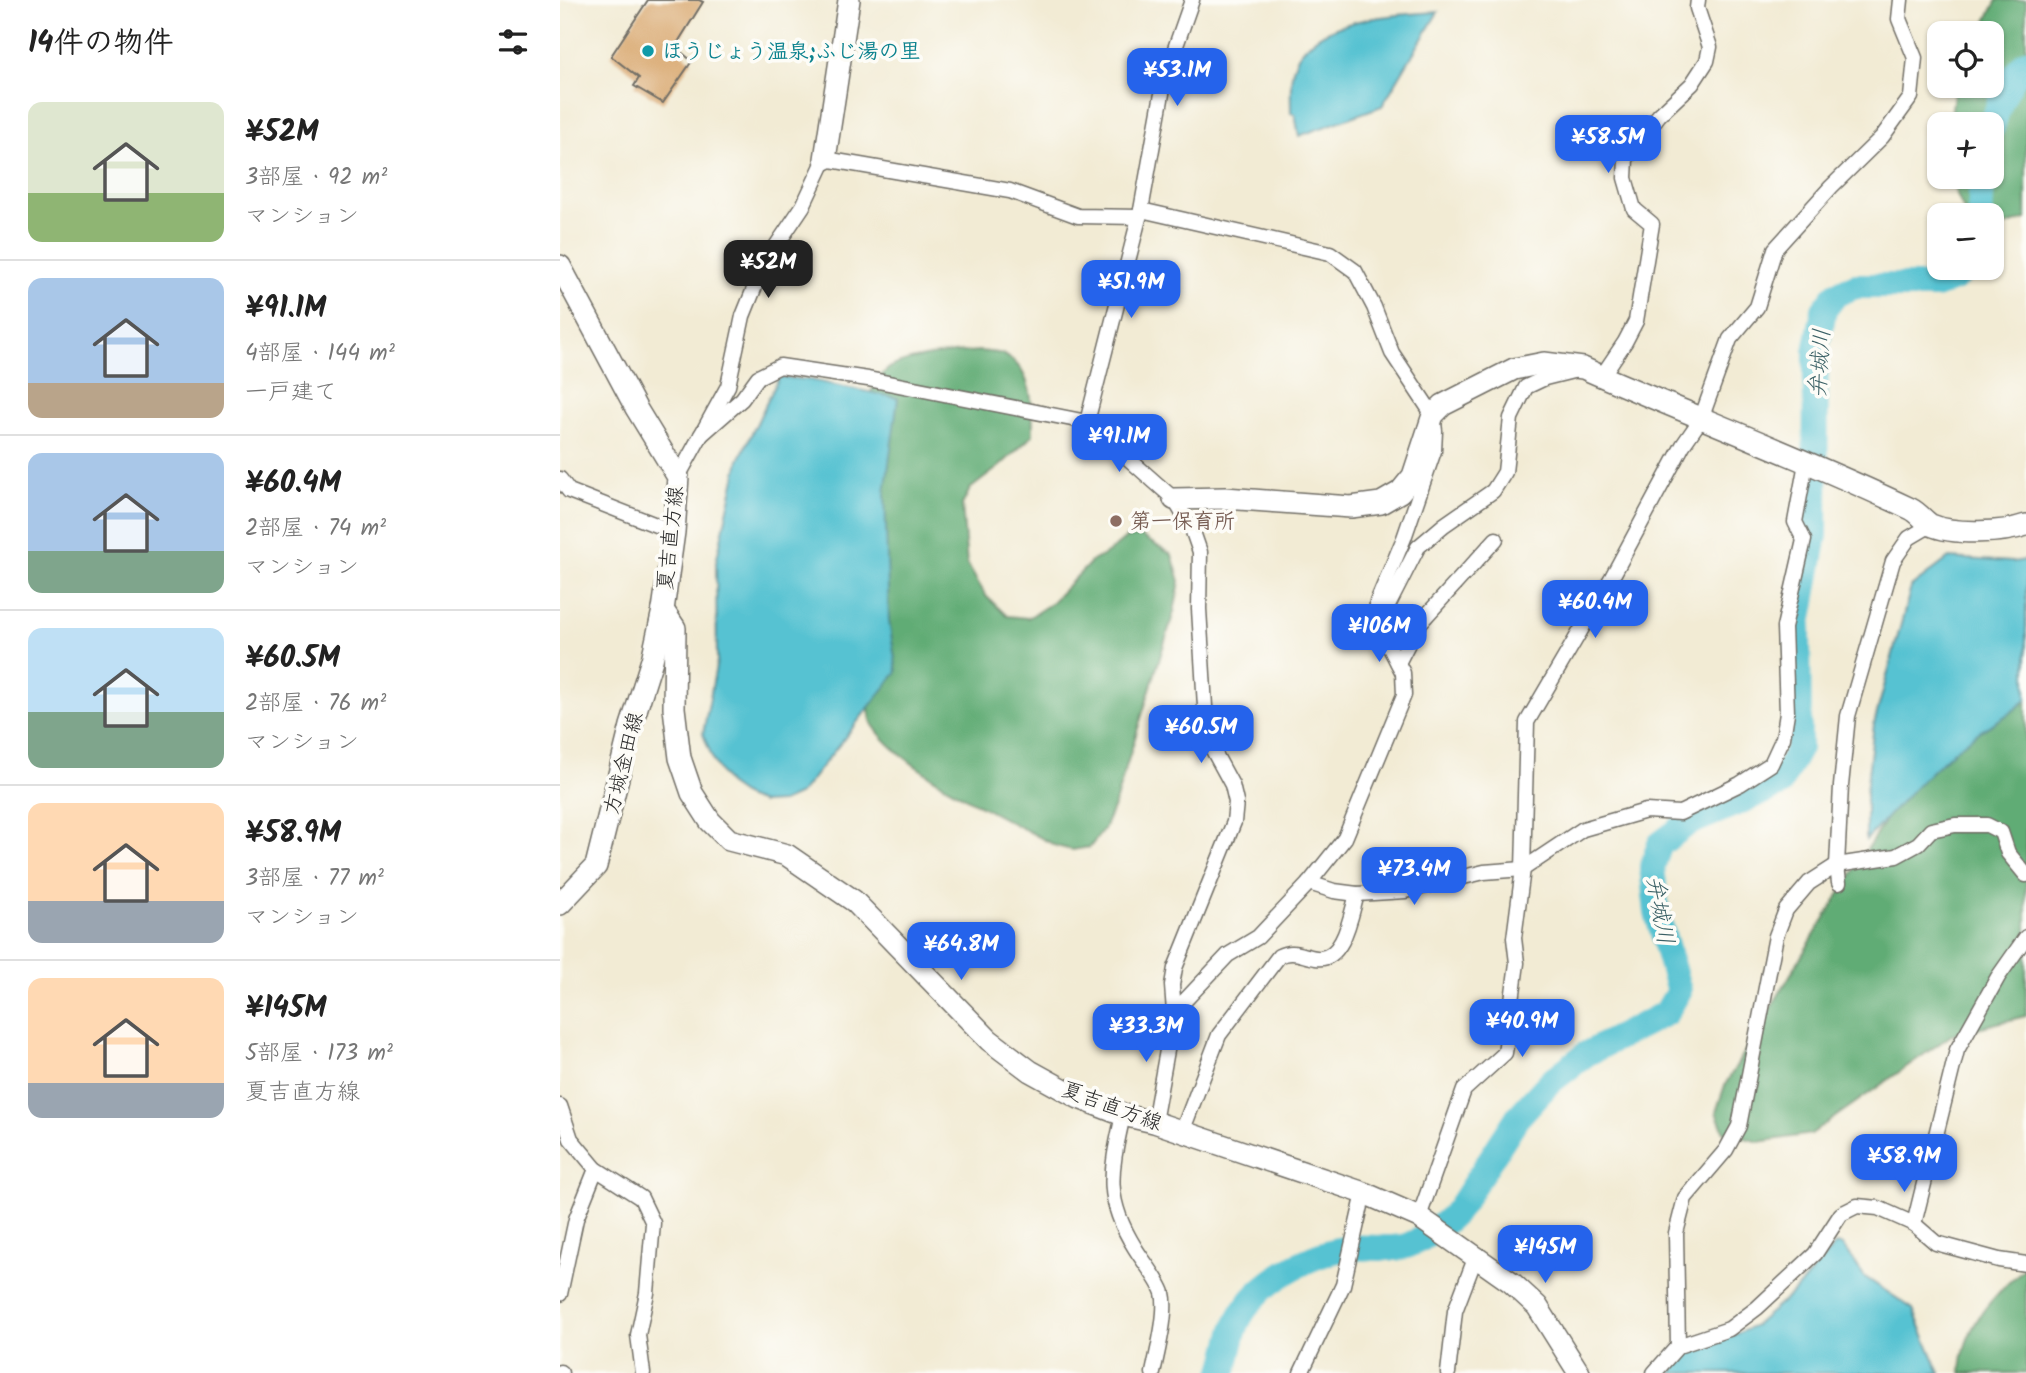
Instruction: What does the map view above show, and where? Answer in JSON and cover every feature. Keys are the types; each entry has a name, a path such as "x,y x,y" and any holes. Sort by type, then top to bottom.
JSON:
{"main road":[{"path":"825,159 849,0"},
{"name":"夏吉直方線","path":"560,266 636,408 678,477 663,610 676,628 674,708 680,758 692,793 710,821 729,840 787,855 854,901 989,1040 1030,1071 1079,1098 1123,1115 1154,1122 1364,1193 1419,1217 1511,1282 1537,1306 1579,1373"},
{"path":"1174,499 1225,498 1351,507 1381,503 1400,492 1413,476 1433,415 1443,405 1514,369 1544,363 1593,372 1915,511 1931,525 1963,531 2015,529 2026,525"},
{"name":"方城金田線","path":"560,904 596,866 663,610"}],"street":[{"path":"1087,422 1140,213 1165,77 1192,0"},
{"path":"1376,621 1388,606 1418,547 1493,491 1499,482 1509,452 1511,418 1526,387 1545,378 1593,372 1625,342 1636,321 1652,224 1634,209 1625,178 1626,159 1659,115 1692,84 1707,61 1710,47 1696,8 1698,0"},
{"path":"1419,1217 1464,1090 1505,1053 1517,963 1514,938 1523,869 1527,722 1612,577 1683,445 1701,419 1730,339 1756,307 1775,249 1831,187 1882,137 1911,97 1915,58 1899,19 1901,0"},
{"path":"678,477 728,386 743,316 764,264 803,206 825,159 1010,191 1078,216 1140,213 1330,253 1355,271 1374,307 1392,353 1433,415 1435,431 1434,451 1404,538 1377,602 1376,621 1403,673 1404,695 1345,838 1309,883 1258,937 1228,955 1174,1012"},
{"path":"701,435 742,399 758,377 780,366 868,379 1087,422 1174,499 1192,529 1200,552 1199,609 1207,739 1232,785 1236,802 1234,822 1175,968 1172,985 1174,1012 1154,1122"},
{"path":"1309,883 1334,891 1357,894 1405,891 1484,872 1523,869 1583,829 1646,811 1680,813 1740,784 1772,764 1783,738 1787,713 1784,627 1804,540 1796,522 1806,463"},
{"path":"560,479 569,491 674,531"},
{"path":"1839,883 1837,865 1848,716 1893,561 1909,538 1931,525"},
{"path":"1398,663 1417,626 1496,539"},
{"path":"1678,1346 1676,1233 1685,1198 1726,1150 1739,1126 1776,936 1786,910 1809,883 1837,865 1896,856 1918,844 1931,830 1955,825 1987,825 2001,832 2008,853 2026,875"},
{"path":"1182,1132 1219,1035 1279,956 1299,952 1318,958 1328,957 1338,950 1357,894"},
{"path":"1914,1224 1957,1049 1998,977 2026,937"},
{"path":"560,1106 571,1139 596,1169 641,1198 653,1223 647,1293 638,1335 643,1373"},
{"path":"1123,1115 1111,1169 1115,1206 1122,1227 1163,1294 1163,1321 1153,1373"},
{"path":"560,1294 576,1219 596,1169"},
{"path":"1301,1373 1343,1285 1364,1193"},
{"path":"1654,1373 1678,1346 1729,1329 1757,1308 1815,1254 1841,1213 1857,1206 1878,1208 1914,1224 1936,1243 1999,1260 2026,1264"},
{"path":"1448,1373 1455,1311 1468,1250"}],"green space":[{"path":"1997,0 2026,0 2026,219 2005,226 2004,203 1961,203 1954,189 2004,189 2004,112 1952,112 1953,98 2004,98 2004,21 1986,21"},
{"path":"979,351 1002,354 1020,368 1029,389 1033,424 1033,435 970,489 962,505 967,564 986,596 1007,616 1028,618 1050,604 1091,562 1126,538 1141,536 1172,555 1180,581 1174,612 1114,806 1104,829 1090,847 1072,850 1056,846 957,793 907,760 887,742 873,725 870,716 866,400 881,376 895,365 932,356"},
{"path":"2026,648 2026,1016 1953,1034 1811,1134 1759,1142 1724,1132 1716,1112 1725,1085 1971,680"},
{"path":"2026,1267 2026,1373 1961,1373 1967,1341 1973,1327 1991,1301"}],"water":[{"path":"1438,12 1382,106 1299,136 1295,114 1291,113 1292,73 1298,57 1314,39 1347,24 1365,20"},
{"path":"779,377 811,380 898,398 885,493 889,621 897,672 800,794 782,802 762,803 748,798 728,784 714,762 703,734 717,661 716,562 739,460"},
{"path":"1949,558 2012,562 2026,560 2026,700 1943,760 1866,840 1866,792 1874,724 1911,587"},
{"path":"1836,1244 1842,1245 1865,1277 1913,1309 1940,1373 1671,1373 1686,1354 1753,1327 1795,1291"}],"building":[{"name":"ほうじょう温泉;ふじ湯の里","path":"648,0 703,2 675,47 692,61 663,103 634,86 639,78 611,56"}],"waterway":[{"name":"弁城川","path":"1997,112 2005,92 2026,62"},
{"name":"弁城川","path":"1981,189 1981,203"},
{"name":"弁城川","path":"1223,1373 1240,1317 1249,1304 1273,1281 1304,1262 1336,1251 1403,1247 1428,1235 1457,1211 1517,1118 1549,1083 1586,1054 1666,1013 1679,991 1657,913 1652,867 1660,844 1687,824 1779,785 1799,748 1798,629 1815,535 1816,352 1824,310 1836,294 1856,286 1936,286 1951,280"}],"place":[{"name":"ほうじょう温泉;ふじ湯の里","path":"648,51"},
{"name":"第一保育所","path":"1116,521"}]}
